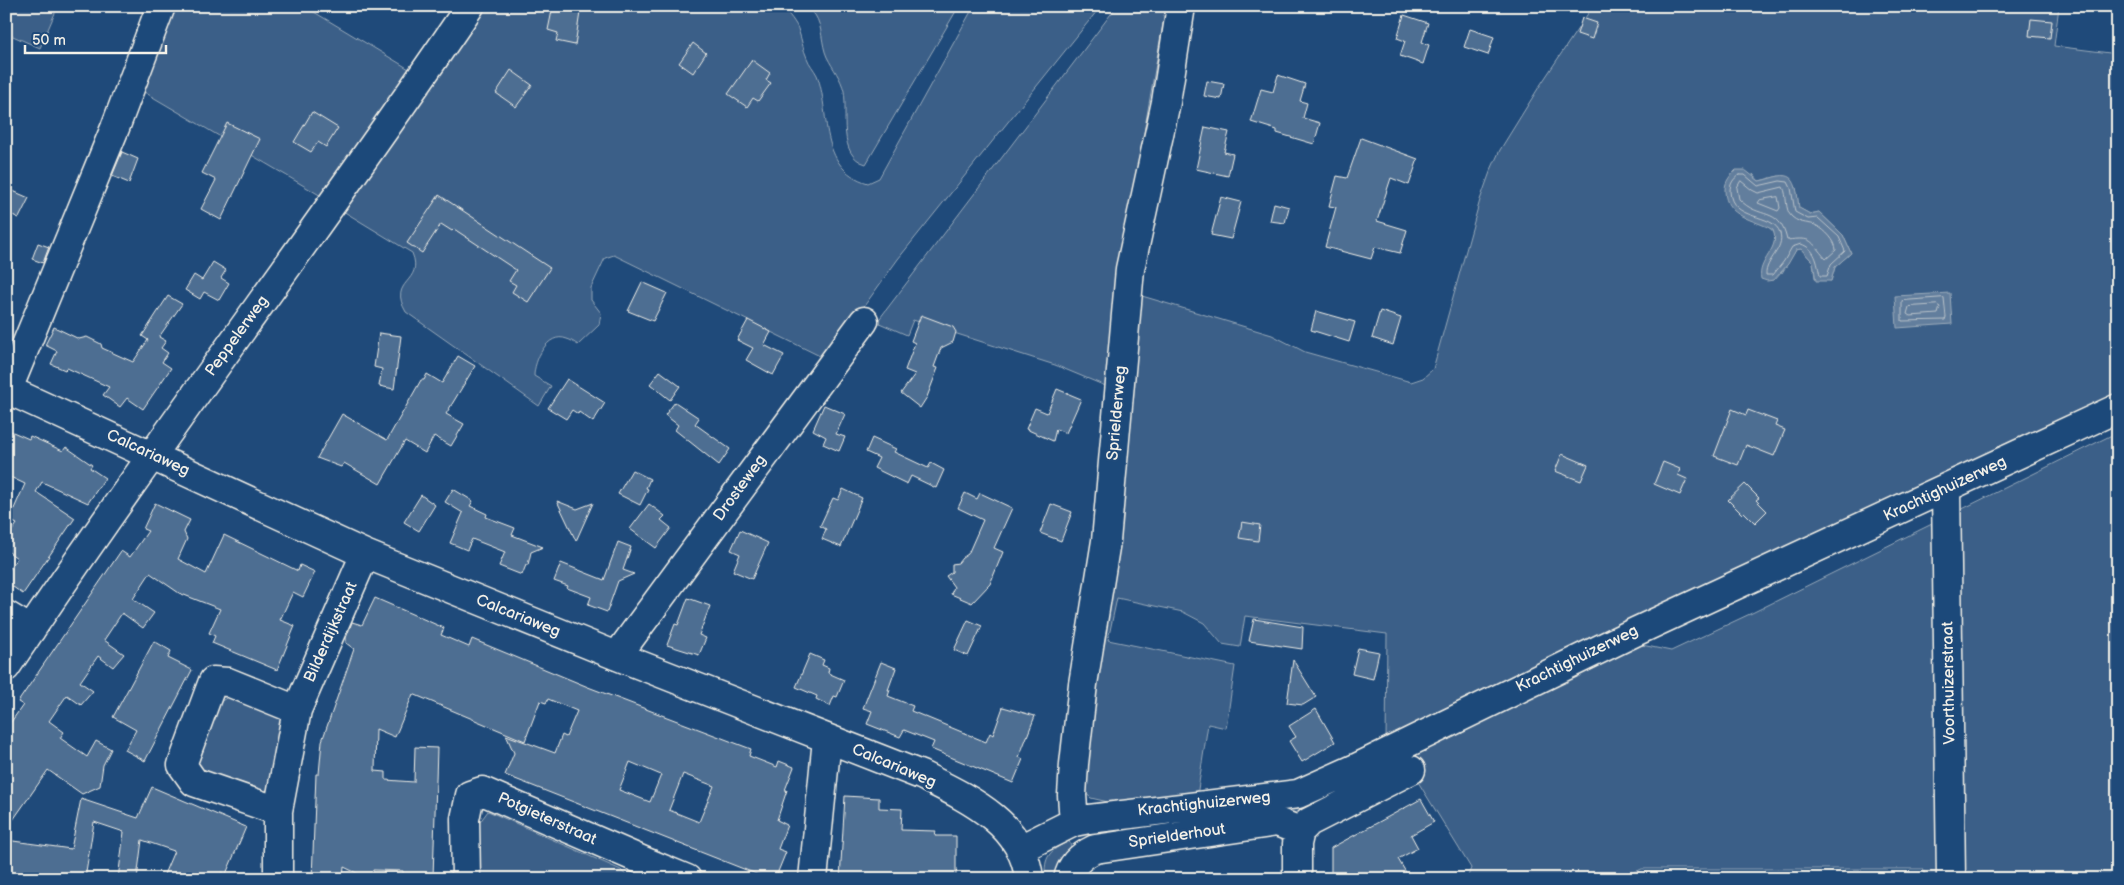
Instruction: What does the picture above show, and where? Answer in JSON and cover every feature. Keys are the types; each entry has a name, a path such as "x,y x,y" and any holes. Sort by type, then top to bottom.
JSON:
{"street":[{"name":"Calcariaweg","path":"161,6 115,128 7,389 153,454 365,554 617,656 921,775 959,794 989,814 1007,831 1020,849"},
{"name":"Peppelerweg","path":"6,668 153,454 424,74 470,6"},
{"name":"Sprielderweg","path":"1074,822 1072,795 1074,764 1083,684 1106,541 1130,269 1166,102 1181,6"},
{"name":"Drosteweg","path":"617,656 864,321"},
{"name":"Krachtighuizerweg","path":"1020,849 1074,822 1124,813 1284,816 1298,794 1637,630 2118,408"},
{"name":"Voorthuizerstraat","path":"1946,488 1951,879"},
{"name":"Bilderdijkstraat","path":"278,879 278,811 297,710 365,554"},
{"path":"6,614 31,630"},
{"path":"278,811 194,782 182,765 212,681 228,682 297,710"},
{"path":"813,879 827,738"},
{"name":"Sprielderhout","path":"1068,879 1074,864 1095,849 1284,816 1309,822 1411,770"},
{"name":"Potgieterstraat","path":"466,879 465,819 470,795 482,791 645,871 688,879"},
{"path":"1284,816 1298,844 1298,879"},
{"path":"1020,849 1028,866 1029,879"}],"shaded area":[{"path":"6,6 58,6 40,48 6,33"},
{"path":"172,6 304,6 414,72 328,200 139,89"},
{"path":"478,6 782,6 796,25 804,51 817,75 833,152 840,165 852,176 868,183 879,178 974,6 1101,6 898,259 826,359 614,255 605,258 591,288 591,300 601,313 599,325 578,345 567,339 553,339 539,356 534,376 551,386 539,406 406,312 401,301 401,293 414,271 415,263 412,253 338,208"},
{"path":"803,6 959,6 866,164 857,160 847,143 843,86 825,52 818,20 814,14"},
{"path":"1117,6 1166,6 1131,207 1108,387 1055,365 913,320 907,335 877,322"},
{"path":"1593,6 2059,6 2054,46 2118,54 2118,397 1386,744 1387,634 1245,616 1240,647 1222,644 1204,623 1183,612 1117,598 1108,640 1235,666 1226,728 1208,724 1197,796 1108,802 1091,798 1082,790 1132,293 1272,335 1305,352 1411,382 1423,378 1433,369 1480,200 1490,172 1500,150","holes":["1753,174 1759,181 1779,176 1796,187 1799,208 1810,214 1819,212 1843,235 1851,253 1835,267 1831,281 1815,278 1813,262 1801,249 1796,250 1782,273 1770,253 1775,236 1768,227"]},
{"path":"2118,432 2118,879 1927,879 1923,869 1642,869 1618,879 1467,879 1471,868 1407,764 1297,817 1285,813 1285,807 1632,643 1671,651 1752,613"},
{"path":"228,697 285,713 266,795 201,770 192,759 218,703"},
{"path":"488,811 621,870 629,879 478,879 477,826"},
{"path":"1069,841 1071,850 1068,865 1062,879 1045,879 1049,855 1052,851"}],"water":[{"path":"1736,170 1745,170 1759,181 1779,176 1790,178 1797,192 1799,208 1810,214 1819,212 1843,235 1851,253 1835,267 1831,281 1816,281 1813,262 1801,249 1796,250 1788,264 1774,280 1767,281 1761,279 1762,266 1772,249 1775,237 1773,230 1742,216 1730,207 1726,199 1725,187 1728,179"},
{"path":"1950,293 1952,324 1897,328 1895,296"}],"building":[{"path":"553,6 581,6 575,45 556,41 558,33 548,30"},
{"path":"1404,15 1428,23 1422,42 1429,45 1423,64 1400,56 1405,41 1397,38"},
{"path":"1582,18 1597,23 1592,39 1577,34"},
{"path":"2031,19 2052,21 2050,38 2029,36"},
{"path":"1470,29 1494,37 1488,55 1464,47"},
{"path":"693,43 706,53 693,73 679,63"},
{"path":"752,60 770,73 766,80 771,83 758,101 753,98 747,107 728,94"},
{"path":"511,70 532,85 516,107 496,93"},
{"path":"1278,75 1305,84 1300,101 1307,103 1303,118 1320,123 1314,144 1277,133 1277,130 1251,122 1261,89 1273,92"},
{"path":"1207,81 1224,84 1221,99 1204,96"},
{"path":"312,112 338,128 326,147 318,142 311,152 294,142"},
{"path":"227,123 260,139 221,220 201,209 216,180 202,173"},
{"path":"1205,127 1229,132 1224,152 1233,154 1228,176 1196,169"},
{"path":"1361,138 1418,159 1409,185 1391,178 1377,221 1407,230 1400,253 1375,247 1371,259 1325,247 1336,207 1329,206 1337,176 1347,178"},
{"path":"122,152 138,159 129,183 112,176"},
{"path":"6,188 29,198 19,218 6,212"},
{"path":"439,195 550,268 528,302 512,292 516,285 509,281 516,270 454,229 452,231 441,224 422,253 407,243"},
{"path":"1221,197 1241,202 1231,239 1211,235"},
{"path":"1274,203 1289,207 1285,223 1270,221"},
{"path":"38,243 49,247 43,263 32,259"},
{"path":"213,262 226,270 221,278 229,283 219,300 204,292 200,299 185,290 194,275 202,280"},
{"path":"642,282 667,293 653,321 628,311"},
{"path":"168,296 182,304 159,337 166,341 161,348 168,353 162,362 171,368 143,409 127,398 120,407 103,395 109,387 67,368 65,370 51,364 57,351 45,345 54,327 79,339 87,337 101,344 102,348 133,362 148,340 142,336"},
{"path":"1316,311 1355,322 1349,342 1311,330"},
{"path":"1380,311 1401,318 1393,345 1372,338"},
{"path":"921,315 953,327 956,332 953,342 941,348 934,367 938,368 927,397 920,408 901,393 915,374 905,370 915,343 911,341"},
{"path":"748,320 771,332 764,345 784,355 773,375 746,360 753,348 737,340"},
{"path":"379,333 401,336 394,389 379,386 382,369 374,367"},
{"path":"458,356 475,366 446,414 464,424 451,446 434,436 425,453 405,441 380,484 344,463 341,467 317,458 342,414 387,440 421,380 424,380 427,374 442,383"},
{"path":"660,371 680,386 670,400 650,384"},
{"path":"567,379 605,403 593,422 579,412 578,414 572,410 566,419 548,408"},
{"path":"1057,389 1081,399 1066,433 1056,429 1053,441 1026,429 1035,408 1047,413"},
{"path":"675,402 699,418 695,424 730,449 719,465 675,430 678,425 665,415"},
{"path":"824,405 845,414 836,434 845,437 839,451 823,444 826,437 813,430"},
{"path":"1732,409 1746,415 1748,410 1777,421 1775,426 1785,430 1774,456 1746,445 1738,465 1714,456"},
{"path":"6,429 29,439 30,436 63,451 66,447 92,465 90,468 105,478 88,503 42,482 36,492 75,518 23,594 6,582 6,574 17,558 6,550 6,539 17,524 9,520 25,484 6,475"},
{"path":"872,438 896,449 894,452 928,468 931,463 944,470 936,488 911,476 907,484 874,468 879,458 866,452"},
{"path":"1562,454 1588,465 1581,481 1555,471"},
{"path":"1663,462 1680,469 1678,475 1687,479 1680,495 1654,484"},
{"path":"632,470 650,479 646,488 648,489 640,505 618,494"},
{"path":"1745,484 1759,498 1756,500 1767,511 1755,523 1744,512 1742,514 1728,500"},
{"path":"453,489 473,501 470,506 487,514 486,517 515,528 512,535 543,547 531,552 528,565 526,565 522,575 499,566 505,552 472,539 467,550 450,543 463,513 445,502"},
{"path":"843,489 862,498 841,547 822,539 826,529 820,526 833,498 838,500"},
{"path":"965,493 977,499 980,493 1012,508 994,548 1003,552 990,584 972,603 951,594 954,587 946,576 952,572 952,564 958,563 968,554 983,520 958,508"},
{"path":"421,495 435,505 419,531 404,522"},
{"path":"557,501 577,509 593,503 576,541"},
{"path":"155,503 190,520 184,532 187,539 178,559 206,574 224,535 298,571 300,565 315,572 303,597 293,592 280,620 295,626 277,670 212,643 215,636 209,633 220,609 179,593 150,573 133,599 154,613 143,628 122,613 104,640 124,654 113,667 98,656 80,682 93,691 81,705 67,695 49,721 64,732 60,738 87,757 96,741 111,749 103,765 100,786 82,794 48,770 6,830 6,729 23,705 18,702 121,551 130,557 148,531 143,529"},
{"path":"649,504 665,516 661,520 671,528 656,548 630,529"},
{"path":"1051,504 1072,512 1061,541 1040,533"},
{"path":"1242,522 1260,525 1258,541 1239,538"},
{"path":"740,530 768,543 752,579 733,571 740,554 731,550"},
{"path":"618,542 631,547 623,570 634,574 618,581 607,612 588,605 591,597 554,581 561,563 604,580"},
{"path":"375,598 444,628 441,635 469,647 472,639 588,687 751,749 749,756 777,767 779,761 794,767 785,790 787,790 777,820 787,825 778,849 786,852 775,879 769,879 505,775 514,753 506,735 555,753 562,735 566,737 577,711 548,699 546,703 540,701 525,741 413,694 395,737 376,729 375,771 386,772 386,780 414,782 415,747 437,748 433,878 410,879 411,874 403,875 403,871 373,870 373,879 369,879 344,867 343,879 312,879 316,774 319,774 322,741 354,649 346,643 346,638 352,622 362,625","holes":["630,762 661,775 650,802 619,790","683,774 714,786 699,822 669,810"]},
{"path":"688,598 710,606 699,635 706,638 699,655 667,645 675,624 678,625"},
{"path":"1254,619 1303,627 1302,649 1249,641"},
{"path":"968,620 982,626 968,656 954,650"},
{"path":"154,641 171,651 168,658 192,670 145,761 125,750 136,730 113,717"},
{"path":"1358,648 1379,652 1373,679 1352,674"},
{"path":"810,654 824,660 822,665 829,668 828,673 844,680 837,697 834,696 830,706 816,699 817,696 796,687"},
{"path":"1293,660 1316,697 1303,705 1287,703"},
{"path":"881,662 896,668 888,690 890,690 888,696 913,706 911,711 986,742 990,733 993,735 1003,707 1035,716 1019,757 1023,759 1013,783 931,749 934,742 904,730 900,737 867,724 872,711 863,708"},
{"path":"1316,709 1335,742 1302,762 1289,741 1296,737 1289,726"},
{"path":"152,787 246,827 226,874 222,872 220,879 162,879 174,851 142,840 137,879 118,879 124,832 94,822 85,879 6,879 6,840 71,849 81,799 138,818"},
{"path":"845,796 879,798 879,808 902,809 901,830 936,831 935,836 956,836 956,879 903,879 903,877 869,874 868,879 840,879"},
{"path":"1421,799 1434,822 1411,835 1418,848 1398,859 1410,879 1333,879 1333,873 1331,873 1331,848"}]}
